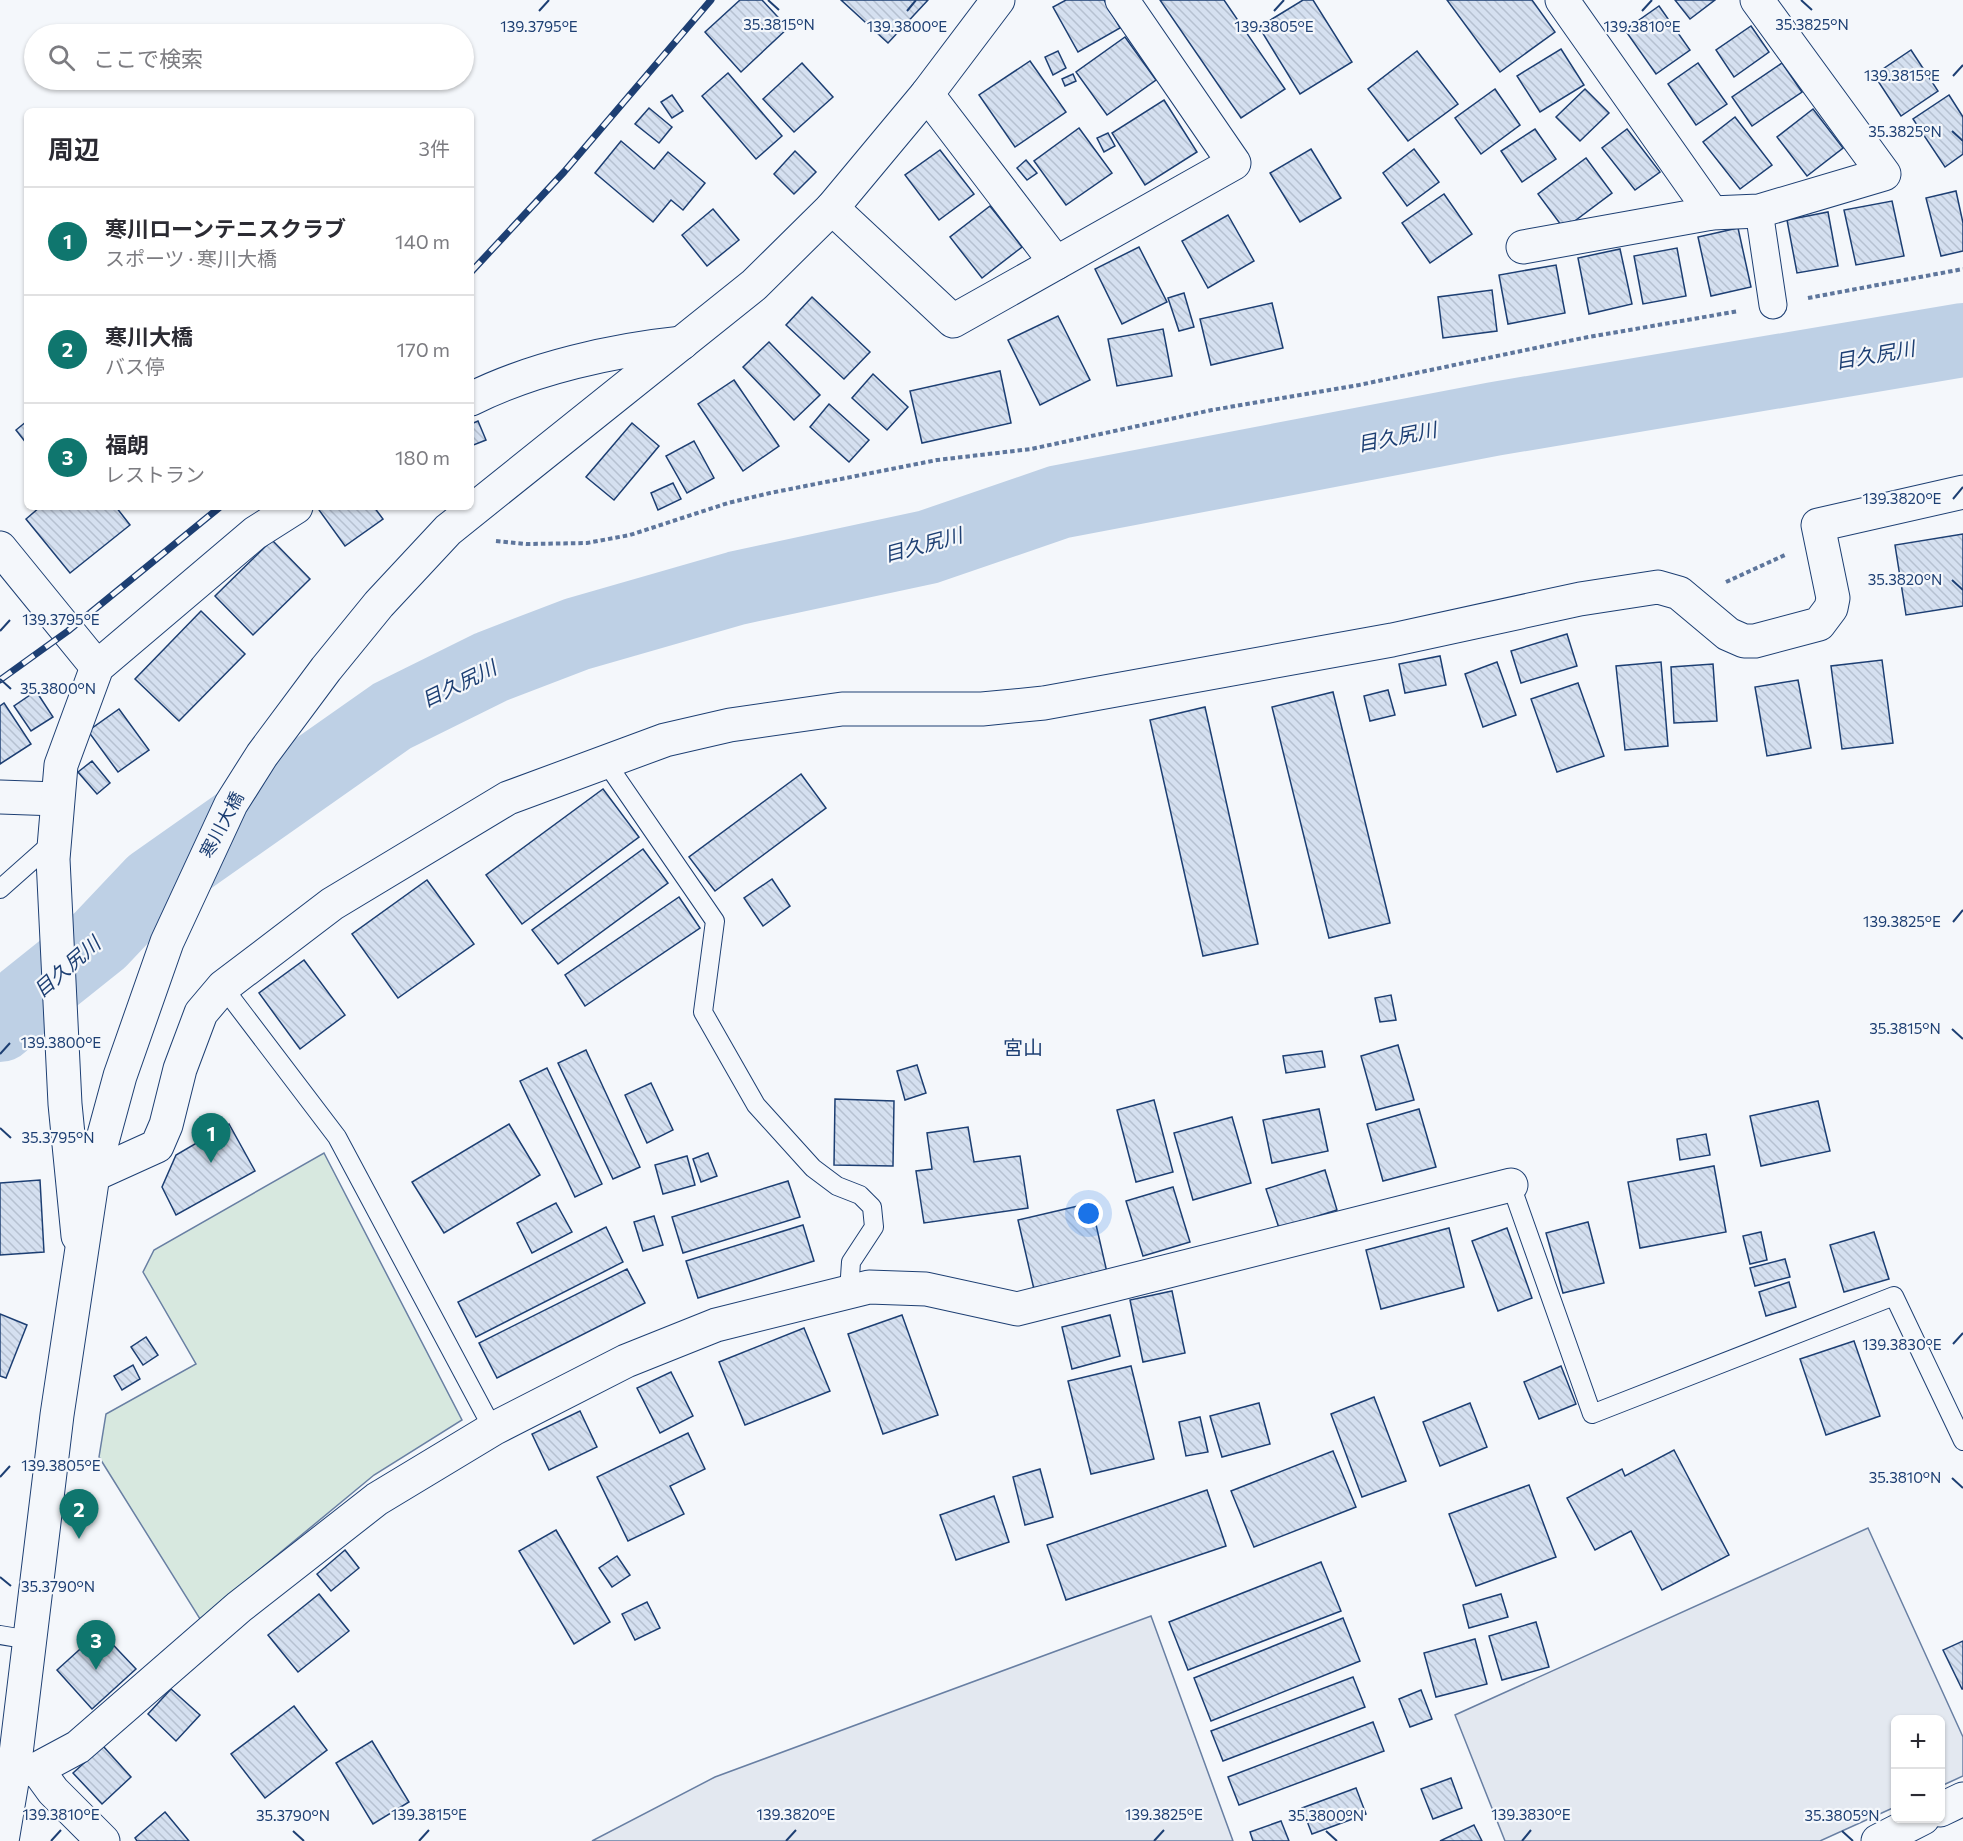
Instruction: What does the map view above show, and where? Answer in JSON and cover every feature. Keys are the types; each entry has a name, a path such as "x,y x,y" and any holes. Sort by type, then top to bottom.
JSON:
{"street":[{"name":"寒川大橋","path":"474,509 754,285 832,208 927,94 998,0"},
{"path":"832,208 953,321 1234,164 1122,0"},
{"path":"1562,0 1712,213"},
{"path":"1522,247 1712,213 1759,211 1884,174 1757,0"},
{"path":"927,94 1056,263"},
{"path":"1759,211 1773,305"},
{"path":"474,398 531,375 636,348 682,343"},
{"path":"93,1175 157,1146 166,1125 180,1069 201,1013 223,987 332,904 436,840 508,798 605,761 665,740 730,725 842,709 982,709 1044,703 1392,640 1580,598 1658,587 1678,593 1728,634 1744,641 1755,642 1819,624 1831,608 1833,598 1818,525 1963,492"},
{"path":"2,1841 25,1769 15,1638 57,1415 80,1260 65,1104 53,850 61,765 97,667 255,533 291,510"},
{"name":"寒川大橋","path":"80,1260 93,1175 120,1076 167,942 231,804 290,717 379,604 448,530 473,510"},
{"path":"0,548 97,667"},
{"path":"0,797 57,799"},
{"path":"25,1769 78,1747 239,1607 377,1499 493,1430 626,1361 716,1325 869,1287 926,1289 1017,1309 1511,1185"},
{"path":"25,1769 53,1791 103,1841"},
{"path":"1945,1810 1963,1799"},
{"path":"1878,1841 1924,1823"}],"lane":[{"path":"605,761 715,921 703,1012 756,1105 813,1168 837,1186 860,1195 873,1207 874,1227 851,1262 849,1292"},
{"path":"0,889 53,850"},
{"path":"223,987 337,1137 493,1430"},
{"path":"1511,1185 1592,1414 1894,1296 1963,1441"}],"path":[{"path":"448,530 484,540 526,544 587,543 630,535 728,503 770,493 937,460 1031,449 1212,410 1359,385 1583,338 1963,269"},
{"path":"1718,584 1780,558 1802,544 1818,525"}],"shaded area":[{"path":"324,1153 462,1420 374,1475 200,1619 99,1457 106,1414 196,1364 143,1272 154,1250"},
{"path":"1868,1528 1963,1737 1963,1776 1945,1784 1945,1715 1891,1715 1891,1809 1820,1841 1505,1841 1455,1715"},
{"path":"1151,1616 1233,1841 592,1841 715,1777"}],"building":[{"path":"740,0 762,0 788,28 741,72 705,32"},
{"path":"841,0 928,0 888,43"},
{"path":"1066,0 1104,0 1120,28 1078,52 1053,7"},
{"path":"1160,0 1224,0 1285,89 1241,118"},
{"path":"1303,0 1313,0 1352,62 1300,94 1259,27"},
{"path":"1447,0 1532,0 1555,32 1500,72"},
{"path":"1675,0 1715,0 1690,19"},
{"path":"1659,6 1690,50 1656,74 1625,30"},
{"path":"1751,26 1769,52 1734,77 1716,50"},
{"path":"1125,37 1156,80 1107,115 1076,72"},
{"path":"1561,49 1584,85 1540,112 1517,76"},
{"path":"1911,50 1938,91 1901,116 1874,75"},
{"path":"1058,51 1066,68 1053,75 1045,57"},
{"path":"1417,51 1458,104 1408,141 1368,89"},
{"path":"1030,61 1066,112 1015,147 979,95"},
{"path":"802,63 833,97 794,132 763,99"},
{"path":"1698,63 1727,104 1696,125 1668,84"},
{"path":"1782,63 1802,92 1752,126 1732,97"},
{"path":"728,73 782,136 756,159 702,96"},
{"path":"1073,74 1076,81 1065,86 1062,79"},
{"path":"1495,89 1520,125 1481,154 1455,118"},
{"path":"1585,89 1609,113 1580,141 1556,117"},
{"path":"672,95 683,111 672,118 661,102"},
{"path":"1949,95 1963,117 1963,154 1945,167 1913,119"},
{"path":"1164,100 1197,152 1145,185 1112,133"},
{"path":"649,108 672,127 659,143 635,124"},
{"path":"1813,109 1843,148 1807,176 1777,137"},
{"path":"1735,117 1772,165 1740,189 1703,142"},
{"path":"1079,128 1112,173 1066,205 1034,161"},
{"path":"1535,129 1556,159 1522,182 1501,151"},
{"path":"1627,129 1660,172 1635,190 1602,148"},
{"path":"1108,133 1115,146 1104,152 1097,138"},
{"path":"621,141 654,169 668,152 705,183 683,210 671,200 653,222 595,173"},
{"path":"1311,149 1341,198 1300,222 1270,173"},
{"path":"1414,149 1439,182 1407,206 1383,173"},
{"path":"940,150 974,194 939,220 905,175"},
{"path":"795,151 816,172 794,194 774,174"},
{"path":"1586,158 1612,193 1564,229 1538,194"},
{"path":"1026,160 1037,173 1027,180 1017,168"},
{"path":"1956,191 1963,223 1963,251 1941,256 1926,198"},
{"path":"1444,194 1472,234 1430,263 1402,223"},
{"path":"1892,201 1904,256 1856,265 1844,210"},
{"path":"990,206 1022,247 982,278 950,237"},
{"path":"713,209 739,240 707,266 682,235"},
{"path":"1828,212 1838,266 1797,273 1787,220"},
{"path":"1228,215 1254,261 1208,288 1182,241"},
{"path":"1738,228 1751,287 1711,296 1698,237"},
{"path":"1139,247 1167,302 1122,324 1095,269"},
{"path":"1677,248 1686,296 1643,304 1634,256"},
{"path":"1620,249 1632,304 1589,314 1578,258"},
{"path":"1556,265 1565,313 1508,324 1499,275"},
{"path":"1492,290 1497,331 1443,338 1438,297"},
{"path":"1184,293 1194,327 1179,331 1168,298"},
{"path":"812,297 870,352 844,379 786,325"},
{"path":"1272,303 1283,348 1211,365 1200,319"},
{"path":"1058,316 1090,380 1040,405 1008,340"},
{"path":"1163,329 1172,376 1117,386 1108,339"},
{"path":"769,342 820,395 794,420 743,367"},
{"path":"1000,371 1011,423 922,443 910,391"},
{"path":"873,374 908,407 887,430 852,398"},
{"path":"734,380 779,446 743,471 698,404"},
{"path":"829,404 869,440 849,462 810,427"},
{"path":"478,421 486,440 474,445 474,423"},
{"path":"24,423 24,440 16,430"},
{"path":"632,423 659,446 614,500 586,477"},
{"path":"694,441 714,478 687,493 666,456"},
{"path":"673,483 681,499 658,510 651,493"},
{"path":"36,510 118,510 130,525 70,573 26,519"},
{"path":"319,510 376,510 383,519 345,546"},
{"path":"1963,534 1963,606 1906,615 1895,545"},
{"path":"272,540 310,579 253,635 215,596"},
{"path":"201,611 245,654 179,721 135,679"},
{"path":"1567,634 1577,666 1521,683 1511,651"},
{"path":"1440,656 1446,685 1405,693 1399,664"},
{"path":"1882,660 1893,743 1842,749 1831,666"},
{"path":"1497,662 1516,715 1483,727 1465,674"},
{"path":"1661,662 1668,746 1625,750 1616,666"},
{"path":"1713,664 1717,721 1674,723 1671,667"},
{"path":"1798,680 1811,748 1767,756 1755,687"},
{"path":"1578,683 1604,756 1557,772 1531,699"},
{"path":"1388,690 1395,715 1370,721 1364,696"},
{"path":"36,691 53,717 31,731 14,706"},
{"path":"1333,692 1390,923 1329,938 1272,707"},
{"path":"4,703 31,744 0,764 0,706"},
{"path":"1205,707 1258,944 1203,956 1150,720"},
{"path":"119,709 149,750 118,772 88,731"},
{"path":"92,761 110,783 97,794 78,772"},
{"path":"801,774 826,808 715,891 689,857"},
{"path":"603,789 639,837 522,924 486,875"},
{"path":"643,849 668,883 558,964 532,930"},
{"path":"772,879 790,906 763,926 744,898"},
{"path":"427,880 474,944 398,998 352,934"},
{"path":"679,897 700,928 585,1006 565,975"},
{"path":"304,960 345,1015 300,1049 259,993"},
{"path":"1391,995 1396,1020 1380,1022 1375,998"},
{"path":"1398,1045 1414,1100 1376,1110 1361,1056"},
{"path":"586,1050 640,1167 613,1179 558,1063"},
{"path":"1322,1051 1325,1067 1286,1073 1283,1056"},
{"path":"917,1065 926,1093 905,1100 897,1071"},
{"path":"547,1068 602,1184 575,1197 520,1081"},
{"path":"651,1083 673,1130 647,1143 625,1095"},
{"path":"835,1099 894,1101 893,1166 834,1165"},
{"path":"1154,1100 1173,1172 1136,1182 1117,1110"},
{"path":"1818,1101 1830,1151 1761,1166 1750,1116"},
{"path":"1319,1109 1328,1151 1272,1163 1263,1120"},
{"path":"1419,1109 1436,1167 1383,1181 1367,1124"},
{"path":"1232,1117 1251,1183 1193,1200 1174,1133"},
{"path":"229,1124 255,1171 176,1215 162,1187 176,1155"},
{"path":"509,1124 540,1175 444,1233 412,1182"},
{"path":"968,1127 974,1162 1020,1156 1028,1208 924,1223 916,1171 932,1169 927,1133"},
{"path":"1706,1134 1710,1155 1680,1160 1677,1139"},
{"path":"708,1153 717,1176 701,1182 693,1159"},
{"path":"687,1156 695,1185 663,1194 655,1165"},
{"path":"1714,1166 1726,1232 1640,1248 1628,1182"},
{"path":"1325,1170 1337,1210 1279,1228 1266,1189"},
{"path":"40,1180 44,1252 0,1255 0,1183"},
{"path":"788,1181 800,1217 683,1253 672,1217"},
{"path":"1173,1187 1190,1242 1143,1256 1126,1201"},
{"path":"556,1203 572,1232 532,1253 517,1223"},
{"path":"1091,1203 1109,1281 1036,1298 1018,1220"},
{"path":"654,1216 663,1245 643,1251 634,1222"},
{"path":"1588,1222 1604,1283 1563,1293 1546,1233"},
{"path":"803,1225 814,1261 698,1298 686,1261"},
{"path":"606,1227 623,1262 476,1337 458,1302"},
{"path":"1449,1228 1464,1287 1381,1309 1366,1250"},
{"path":"1507,1228 1532,1298 1498,1311 1472,1241"},
{"path":"1761,1232 1767,1260 1750,1264 1743,1236"},
{"path":"1874,1232 1889,1279 1844,1292 1830,1245"},
{"path":"1785,1259 1790,1277 1755,1286 1750,1268"},
{"path":"627,1269 645,1303 497,1378 479,1343"},
{"path":"1789,1282 1796,1307 1766,1316 1759,1292"},
{"path":"1172,1291 1185,1353 1143,1362 1130,1300"},
{"path":"0,1314 27,1325 6,1378 0,1376"},
{"path":"902,1315 938,1415 883,1434 848,1334"},
{"path":"1110,1315 1120,1356 1072,1369 1062,1327"},
{"path":"804,1328 830,1391 745,1425 719,1362"},
{"path":"146,1337 158,1355 143,1365 131,1347"},
{"path":"1854,1341 1880,1416 1826,1435 1800,1359"},
{"path":"133,1365 140,1379 122,1390 114,1376"},
{"path":"1131,1366 1154,1459 1091,1474 1068,1381"},
{"path":"1561,1366 1576,1404 1539,1419 1524,1382"},
{"path":"671,1372 693,1416 660,1433 637,1388"},
{"path":"1374,1397 1406,1481 1362,1497 1331,1414"},
{"path":"1259,1403 1270,1444 1222,1457 1210,1416"},
{"path":"1470,1403 1487,1447 1440,1466 1423,1422"},
{"path":"580,1411 597,1447 549,1470 532,1434"},
{"path":"1200,1417 1208,1452 1186,1456 1179,1422"},
{"path":"688,1433 705,1469 670,1486 684,1514 628,1541 597,1477"},
{"path":"1674,1450 1729,1555 1662,1590 1631,1531 1595,1550 1567,1498 1622,1469 1625,1476"},
{"path":"1333,1451 1356,1507 1254,1547 1231,1491"},
{"path":"1040,1469 1053,1517 1025,1525 1013,1477"},
{"path":"1529,1485 1556,1557 1476,1586 1449,1514"},
{"path":"1207,1490 1226,1546 1066,1600 1047,1545"},
{"path":"994,1496 1009,1542 956,1560 940,1515"},
{"path":"556,1530 610,1622 574,1644 519,1551"},
{"path":"345,1550 359,1568 331,1591 317,1574"},
{"path":"617,1556 630,1575 612,1587 599,1568"},
{"path":"1321,1562 1341,1611 1188,1670 1169,1622"},
{"path":"319,1594 349,1631 298,1672 268,1635"},
{"path":"1501,1594 1508,1617 1469,1628 1463,1605"},
{"path":"647,1602 660,1628 635,1640 622,1614"},
{"path":"1343,1618 1360,1661 1211,1721 1194,1678"},
{"path":"1536,1622 1549,1667 1502,1680 1489,1636"},
{"path":"100,1631 136,1669 92,1709 57,1670"},
{"path":"1475,1639 1487,1684 1436,1697 1424,1653"},
{"path":"1963,1641 1963,1689 1962,1689 1943,1650"},
{"path":"1353,1677 1365,1707 1223,1761 1211,1731"},
{"path":"171,1689 200,1715 176,1741 148,1714"},
{"path":"1421,1690 1432,1719 1410,1727 1399,1699"},
{"path":"294,1706 327,1750 265,1798 231,1754"},
{"path":"1373,1722 1384,1751 1239,1805 1228,1777"},
{"path":"372,1741 409,1802 373,1824 336,1763"},
{"path":"103,1746 131,1777 102,1804 73,1773"},
{"path":"1451,1778 1462,1808 1433,1819 1421,1789"},
{"path":"1356,1788 1366,1814 1312,1834 1302,1808"},
{"path":"165,1812 189,1841 137,1841 135,1838"},
{"path":"1281,1821 1289,1841 1253,1841 1250,1832"},
{"path":"1474,1825 1482,1841 1440,1841"}],"waterway":[{"name":"目久尻川","path":"0,1025 25,1000 100,940 153,884 392,716 491,667 577,634 737,588 928,547 1059,502 1494,419 1963,340"}],"railway":[{"path":"474,269 564,172 711,0"},
{"path":"0,680 68,631 216,510"}],"place":[{"name":"寒川ローンテニスクラブ","path":"211,1163"},
{"name":"寒川大橋","path":"79,1539"},
{"name":"福朗","path":"96,1670"}],"district":[{"name":"宮山","path":"1023,1048"}]}
